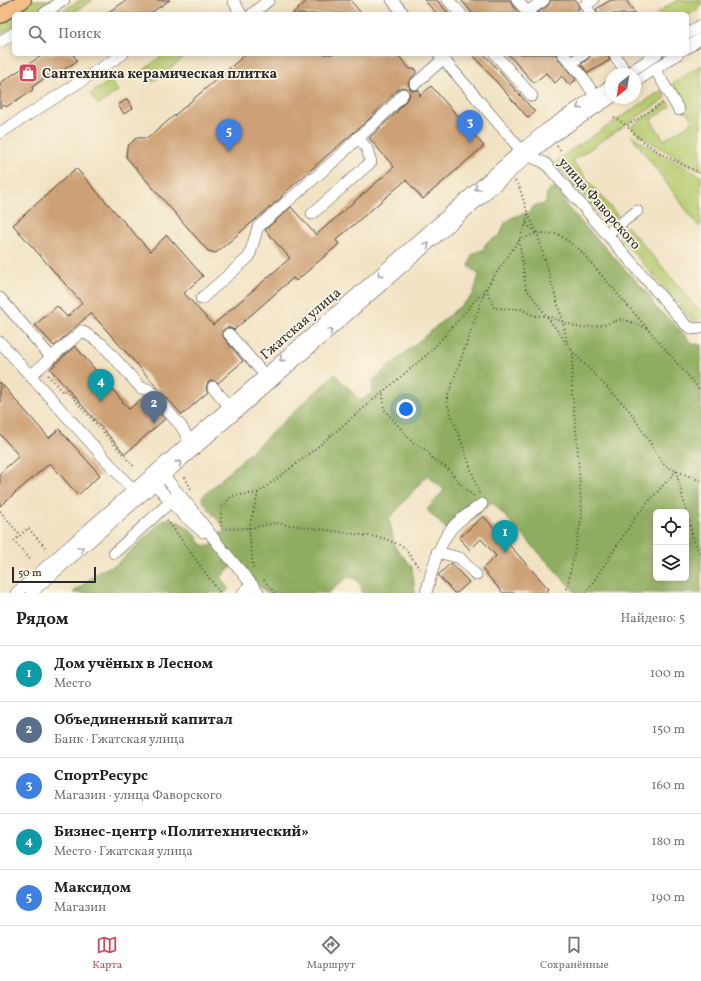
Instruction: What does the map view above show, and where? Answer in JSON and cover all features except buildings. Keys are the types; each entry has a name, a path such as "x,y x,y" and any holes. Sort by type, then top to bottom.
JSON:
{"main road":[{"path":"0,16 24,0"}],"street":[{"path":"46,12 64,0"},
{"path":"234,0 240,12"},
{"path":"254,12 269,0"},
{"path":"392,0 402,12"},
{"path":"448,0 458,12"},
{"path":"517,0 527,12"},
{"path":"529,12 544,0"},
{"path":"590,12 585,5 593,0"},
{"path":"689,33 701,25"},
{"path":"0,42 12,34"},
{"path":"689,47 701,38"},
{"path":"0,133 120,56"},
{"path":"414,84 441,56"},
{"name":"улица Фаворского","path":"441,56 525,153 545,163 686,325 693,329 701,328"},
{"path":"497,56 532,96"},
{"path":"565,56 582,76 595,96"},
{"path":"570,63 581,56"},
{"path":"615,56 623,68"},
{"path":"636,68 654,56"},
{"path":"641,78 675,56"},
{"path":"655,69 679,110"},
{"name":"Гжатская улица","path":"31,593 525,153 545,130 605,89"},
{"path":"201,299 249,257 258,227 342,154 358,137 397,102 403,94"},
{"name":"Гжатская улица","path":"16,593 264,374 525,153 551,138 605,102"},
{"path":"312,214 371,162 367,149 358,137"},
{"path":"606,234 637,211"},
{"path":"0,298 51,357"},
{"path":"30,376 82,331 102,344 141,388 148,389 181,426 189,440"},
{"path":"229,334 264,374"},
{"path":"0,342 133,490"},
{"path":"213,387 229,406"},
{"path":"164,476 190,506 218,544 259,593"},
{"path":"155,484 171,502 218,544"},
{"path":"114,553 179,494"},
{"path":"426,593 437,552 449,531 482,504"},
{"path":"437,552 460,558 476,575"},
{"path":"242,593 251,584"}],"path":[{"path":"627,126 672,97"},
{"path":"614,117 654,148 701,173"},
{"path":"519,186 528,214 537,233 563,322 567,343"},
{"path":"429,582 404,547 383,538 276,523 249,528 221,529 221,508 232,496 258,493 314,450 430,352 486,288 519,240 526,224 528,214"},
{"path":"526,224 537,233"},
{"path":"519,240 537,233 558,234 579,249 701,391"},
{"path":"519,240 526,288 567,343 629,410 665,466 701,481"},
{"path":"486,288 494,308 521,309 534,316 547,316 580,328 603,325 622,319 647,328"},
{"path":"482,504 463,446 446,401 486,288"},
{"path":"566,593 582,516 578,440 572,394 574,352"},
{"path":"45,371 64,393 66,390 135,468"},
{"path":"382,393 384,409 413,443 426,450 433,459 448,469 463,487 482,504"},
{"path":"676,471 694,542 701,554"},
{"path":"586,593 637,515 676,471"},
{"path":"257,572 253,567 249,528 258,493"},
{"path":"0,511 20,535"},
{"path":"170,524 220,593"},
{"path":"30,559 14,541 28,528 45,546"},
{"path":"262,578 275,593"}],"green space":[{"path":"33,0 53,0 35,12 15,12"},
{"path":"80,0 93,0 74,12 61,12"},
{"path":"677,0 701,0 701,7 689,15 689,12 659,12"},
{"path":"12,14 12,27 0,35 0,22"},
{"path":"162,56 180,56 182,59 152,82 143,71"},
{"path":"701,65 701,170 685,163 639,135 632,126 668,102 671,106 651,120 664,140 693,122 671,85"},
{"path":"110,81 118,91 98,105 90,94"},
{"path":"662,90 666,98 572,161 618,216 608,219 602,217 556,162 558,159"},
{"path":"631,135 652,149 701,176 701,225 699,227"},
{"path":"553,187 561,193 568,208 650,296 654,306 693,344 701,345 701,593 576,593 492,502 453,536 427,510 444,490 427,475 389,519 395,547 412,567 415,593 362,593 361,586 355,578 348,577 328,593 266,593 245,570 237,564 227,570 221,578 229,588 225,593 73,593 99,571 116,565 163,520 170,519 182,524 194,533 202,544 212,546 213,540 216,536 220,533 226,532 224,527 201,498 335,374 360,400 365,398 373,391 372,381 473,295 479,275 469,266 474,253 483,250 486,243 500,235 505,223 513,217 529,212 536,205 542,205 546,202 547,191"},
{"path":"627,226 701,312 700,319 692,320 622,239 621,231"}],"place":[{"name":"Сантехника керамическая плитка","path":"28,73"},
{"name":"СпортРесурс","path":"470,143"},
{"name":"Максидом","path":"229,152"},
{"name":"Бизнес-центр «Политехнический»","path":"101,402"},
{"name":"Объединенный капитал","path":"154,424"},
{"name":"Дом учёных в Лесном","path":"505,553"}]}
